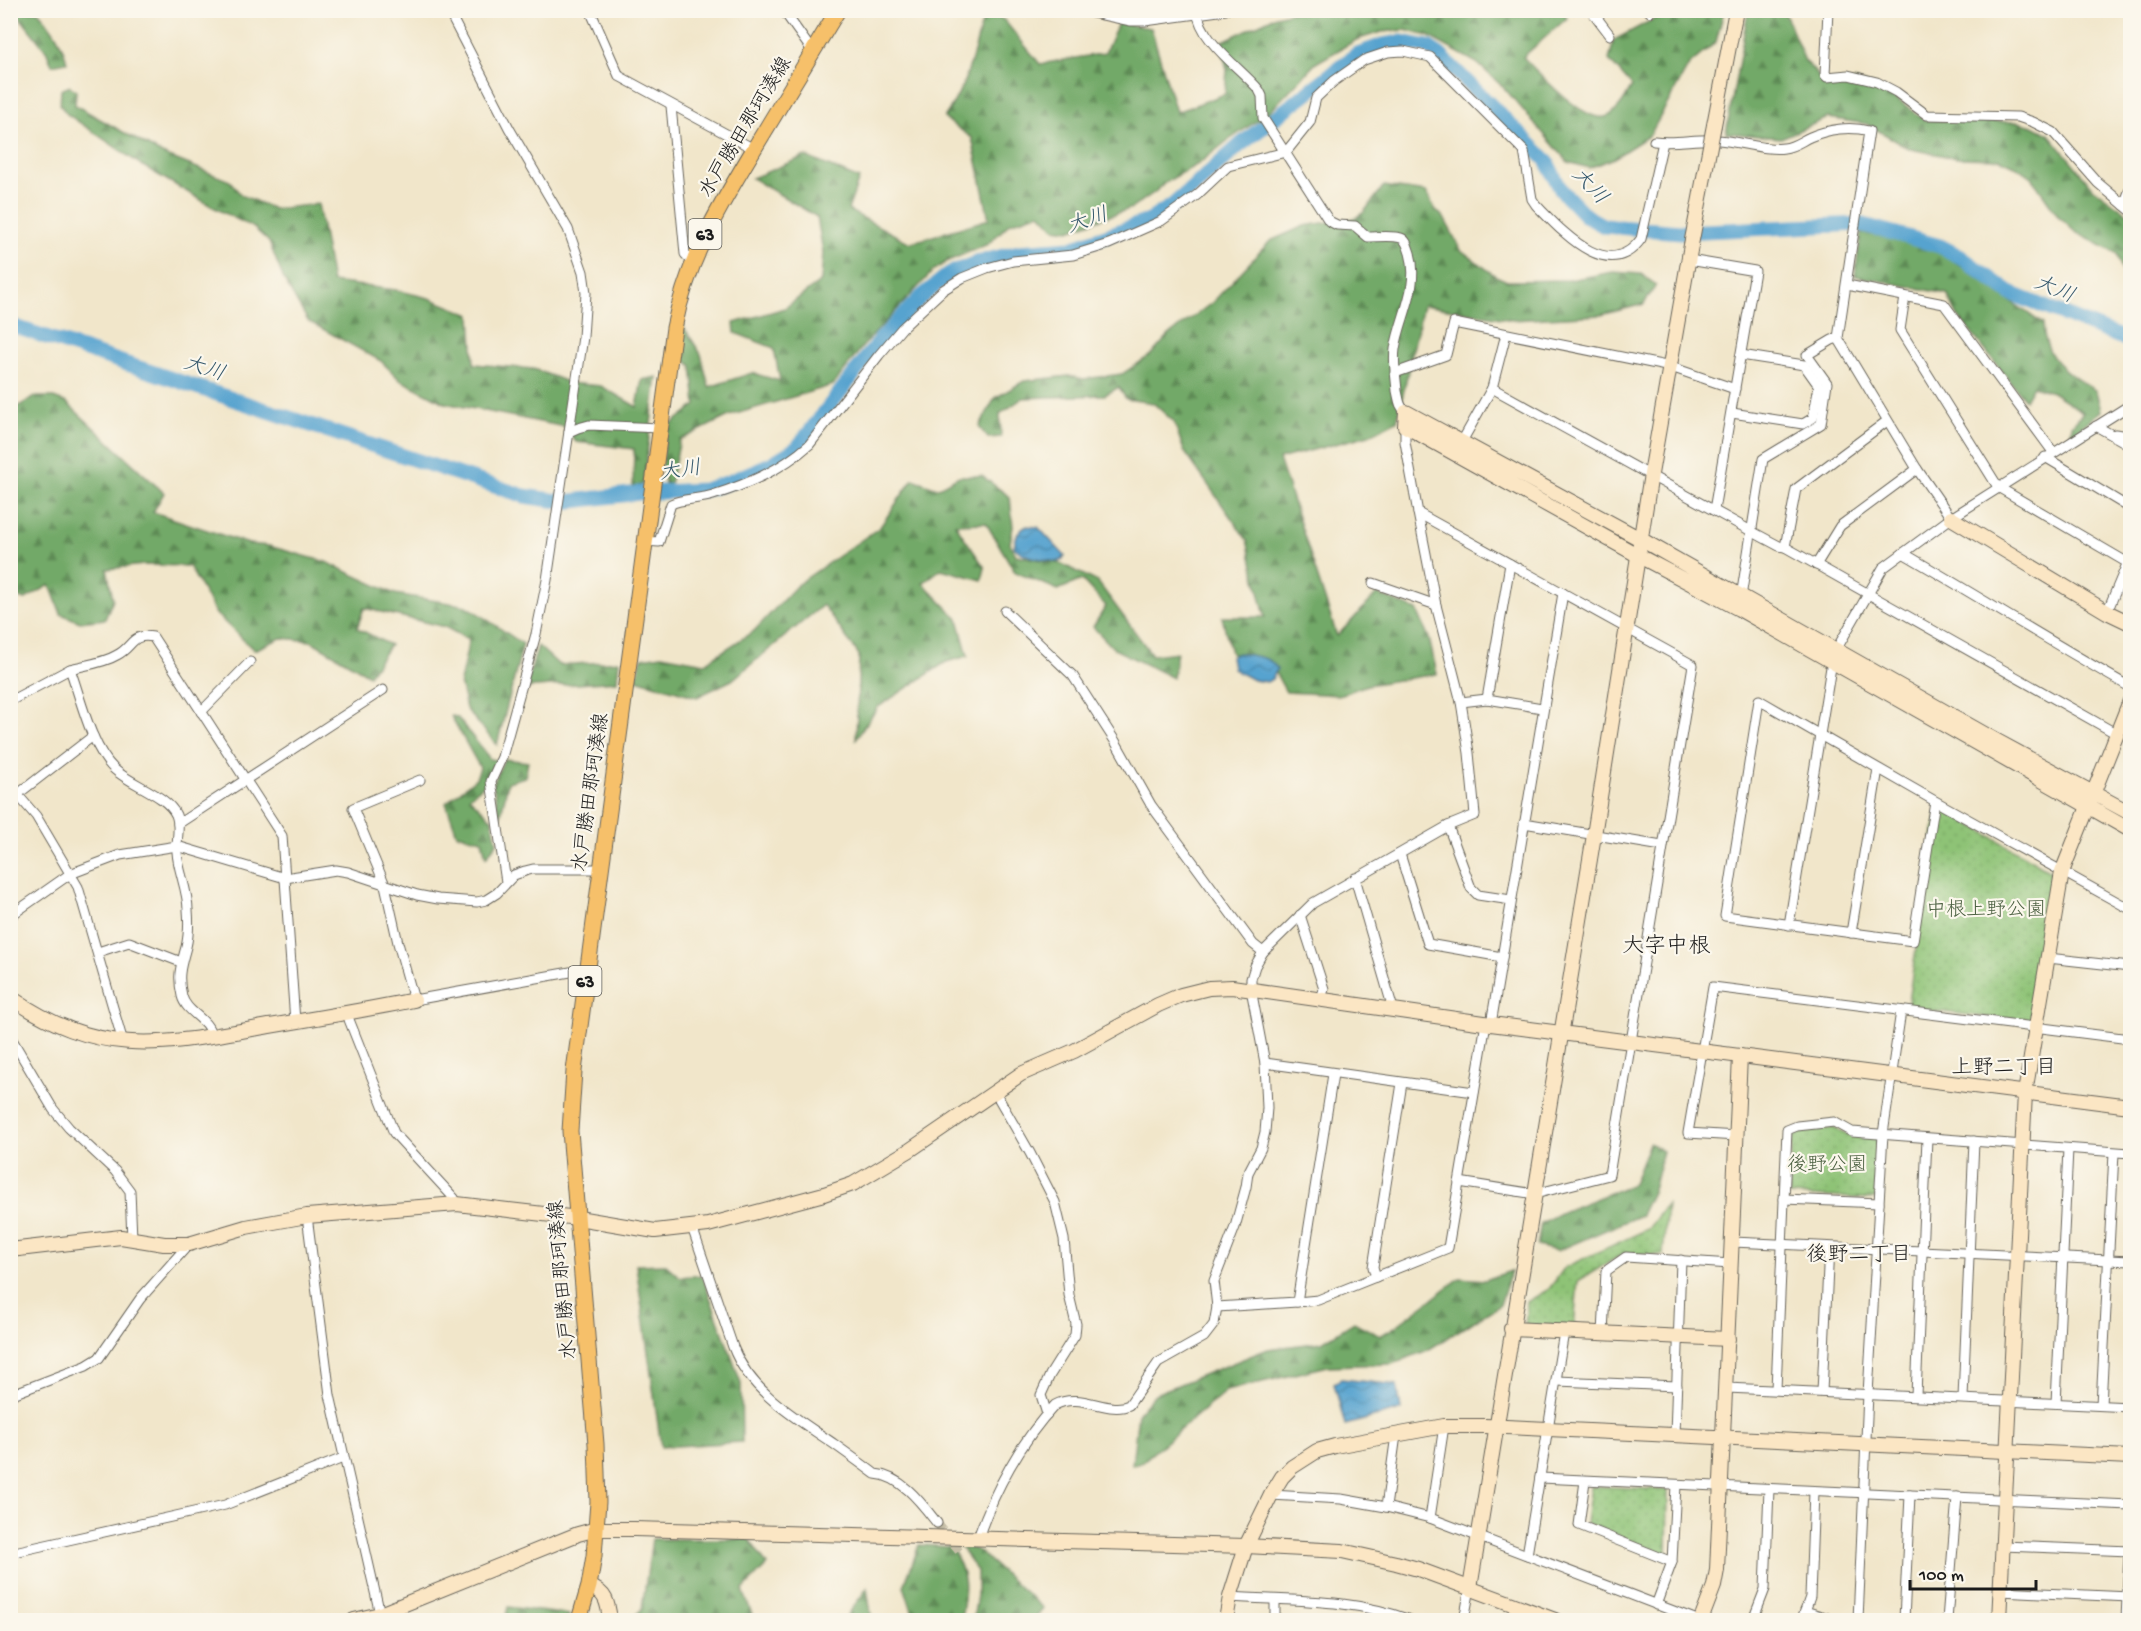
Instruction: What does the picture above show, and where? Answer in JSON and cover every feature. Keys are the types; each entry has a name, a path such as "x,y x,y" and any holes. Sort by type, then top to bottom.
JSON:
{"main road":[{"name":"水戸勝田那珂湊線","path":"579,1620 589,1586 597,1529 598,1473 570,1131 574,1071 674,328 692,261 718,209 838,10"}],"street":[{"path":"448,10 509,128 568,229 583,272 586,293 583,337 547,580 536,634 502,757 491,781 506,882"},
{"path":"590,10 619,76 754,149"},
{"path":"783,10 813,52"},
{"path":"1079,10 1131,21 1226,10"},
{"path":"1591,10 1610,35"},
{"path":"1464,1620 1628,630 1651,474 1691,245 1736,10"},
{"path":"1828,10 1825,75 1827,77 1848,75 1876,82 1896,92 1927,115 2018,117 2033,122 2053,132 2098,183 2127,207"},
{"path":"978,1538 1000,1484 1029,1438 1055,1405 1077,1400 1116,1407 1129,1405 1158,1363 1204,1337 1214,1324 1216,1307 1214,1281 1235,1227 1248,1173 1261,1148 1264,1132 1267,1108 1265,1063 1251,989 1253,972 1263,952 1313,903 1448,826 1475,815 1461,702 1436,605 1405,441 1405,419 1399,400 1395,373 1396,342 1412,286 1412,259 1404,239 1368,237 1354,226 1332,224 1264,120 1262,96 1259,90 1229,62 1206,32 1197,13"},
{"path":"644,541 659,542 671,504 711,496 756,479 796,456 809,445 902,328 943,290 962,278 1013,261 1073,255 1133,235 1170,215 1197,195 1228,166 1286,152 1310,122 1316,98 1364,60 1388,52 1403,51 1430,57 1524,151 1532,199 1536,206 1576,245 1604,256 1613,256 1633,249 1642,234 1658,142 1721,140 1782,149 1795,146 1809,137 1824,132 1853,127 1869,131 1838,338 1917,469 1951,518 2107,612 2130,620"},
{"path":"671,106 685,254 692,261"},
{"path":"2127,207 2130,189"},
{"path":"1689,260 1755,271 1714,510"},
{"path":"1847,285 1944,304 2049,455 2130,508"},
{"path":"1905,297 1900,330 1998,488 2129,560 2107,612"},
{"path":"1395,373 1446,355 1454,323 1671,367 1735,389"},
{"path":"1458,448 1492,387 1506,334"},
{"path":"1741,597 1763,459 1821,424 1827,383 1807,355 1832,339 1838,338"},
{"path":"1732,413 1803,424 1813,418 1819,386 1804,365 1741,355"},
{"path":"1492,387 1751,531 1785,547 2117,734"},
{"path":"1789,925 1834,656 1883,568 1951,518 2130,405"},
{"path":"1405,419 1642,540 2130,830"},
{"path":"1785,547 1796,489 1887,421"},
{"path":"569,432 589,425 660,428"},
{"path":"2096,426 2130,445"},
{"path":"2113,434 2130,436"},
{"path":"1458,448 1639,556 1834,656 2130,813"},
{"path":"1816,565 1840,526 1917,469"},
{"path":"1418,513 1693,665 1609,1175 1535,1194 1459,1182"},
{"path":"1903,553 1961,586 2050,642 2130,687"},
{"path":"1486,699 1510,564"},
{"path":"1373,583 1436,605"},
{"path":"1216,1307 1318,1300 1448,1248 1474,1092 1502,957 1563,593"},
{"path":"1005,612 1072,676 1115,741 1151,805 1253,944 1263,952"},
{"path":"10,701 70,669 117,655 137,637 144,635 153,637 282,836 295,1022"},
{"path":"201,712 250,662"},
{"path":"70,669 93,736 106,761 115,770 170,806 178,824 177,854 189,908 188,935 179,970 182,998 192,1011 210,1027 211,1035"},
{"path":"178,824 383,690"},
{"path":"1461,702 1486,699 1542,708"},
{"path":"1935,801 1913,941 1725,916 1759,700 2130,909"},
{"path":"1999,1620 2025,1093 2062,872 2130,701"},
{"path":"18,794 93,736"},
{"path":"1851,933 1878,769"},
{"path":"414,1000 385,885 353,808 420,780"},
{"path":"10,786 36,816 78,887 123,1042"},
{"path":"1524,823 1662,846"},
{"path":"1448,826 1471,888 1478,894 1511,900"},
{"path":"10,916 70,874 120,855 177,846 285,878 336,870 438,899 477,902 486,900 497,893 514,875 533,869 600,869"},
{"path":"1400,854 1428,944 1502,957"},
{"path":"1355,878 1393,1009"},
{"path":"1300,915 1324,989 1322,999"},
{"path":"98,952 129,942 181,962"},
{"path":"2048,958 2130,967"},
{"path":"10,996 30,1010 63,1027 123,1042 161,1043 295,1022 587,969"},
{"path":"1737,1136 1688,1133 1713,987 2130,1039"},
{"path":"10,1250 121,1237 164,1244 189,1244 246,1227 307,1216 457,1204 578,1218 655,1231 708,1225 812,1198 853,1184 910,1150 1022,1074 1074,1051 1158,1005 1180,995 1209,988 1251,989 1560,1033 2130,1106"},
{"path":"1858,1620 1883,1134 1901,1011"},
{"path":"346,1012 394,1133 457,1204"},
{"path":"10,1036 53,1109 69,1128 115,1171 130,1191 132,1239"},
{"path":"1271,1495 1341,1499 1430,1518 1699,1620 1714,1587 1718,1570 1740,1056"},
{"path":"1265,1063 1474,1092"},
{"path":"1297,1302 1333,1074"},
{"path":"1376,1277 1373,1267 1402,1083"},
{"path":"995,1092 1055,1202 1064,1239 1069,1295 1076,1324 1075,1335 1050,1375 1041,1395 1047,1414"},
{"path":"1776,1389 1787,1130 1797,1126 1834,1122 1852,1132 2130,1154"},
{"path":"1916,1395 1927,1138"},
{"path":"1963,1398 1974,1141"},
{"path":"2056,1402 2068,1149"},
{"path":"2101,1405 2114,1153"},
{"path":"1784,1199 1879,1203"},
{"path":"307,1216 330,1395 343,1458 383,1617"},
{"path":"692,1227 733,1347 745,1371 764,1391 796,1418 875,1474 884,1475 914,1496 938,1523"},
{"path":"1733,1242 2130,1261"},
{"path":"10,1395 86,1366 99,1358 140,1299 189,1244"},
{"path":"1822,1392 1829,1247"},
{"path":"1603,1334 1606,1271 1626,1257 1731,1264"},
{"path":"1675,1435 1681,1260"},
{"path":"1511,1329 1728,1339"},
{"path":"1527,1555 1564,1332"},
{"path":"1557,1381 1677,1386"},
{"path":"1726,1388 1916,1395 2130,1407"},
{"path":"1226,1620 1230,1597 1245,1546 1271,1495 1292,1467 1317,1450 1444,1426 1485,1425 2130,1457"},
{"path":"1430,1518 1444,1426"},
{"path":"1386,1507 1396,1435"},
{"path":"10,1553 225,1505 343,1458"},
{"path":"1540,1478 2130,1505"},
{"path":"1585,1480 1579,1526 1672,1562"},
{"path":"1656,1605 1672,1562 1676,1485"},
{"path":"1753,1620 1766,1589 1769,1489"},
{"path":"1814,1491 1810,1597 1803,1616 1834,1620"},
{"path":"1904,1620 1910,1495"},
{"path":"1947,1620 1957,1497"},
{"path":"354,1620 383,1617 578,1534 597,1529 978,1538 1342,1551 1418,1569 1555,1620"},
{"path":"2003,1546 2130,1551 2126,1620"},
{"path":"589,1586 598,1589 605,1596 610,1620"},
{"path":"2000,1591 2129,1597"},
{"path":"1230,1597 1335,1601 1377,1610 1407,1620"},
{"path":"1275,1600 1275,1620"}],"green space":[{"path":"15,11 38,11 56,35 67,62 52,65 47,52"},
{"path":"987,11 1004,20 1040,64 1105,53 1118,23 1151,28 1176,112 1225,94 1227,70 1221,42 1276,16 1296,11 1563,11 1567,18 1523,57 1573,104 1585,112 1605,117 1618,109 1632,86 1609,60 1614,40 1669,11 1724,11 1716,42 1689,65 1650,135 1614,158 1589,168 1568,162 1505,89 1477,63 1428,36 1405,30 1381,32 1356,40 1316,63 1268,113 1198,164 1166,182 1132,208 1069,230 1054,228 1040,213 1010,223 988,244 948,261 933,271 863,346 833,385 729,416 680,440 670,484 665,483 662,467 666,428 696,405 692,366 677,354 683,326 701,354 709,387 752,373 780,381 774,348 735,333 734,323 785,308 821,281 823,252 817,217 752,178 805,156 859,179 848,210 910,243 989,219 972,138 944,118 965,78"},
{"path":"1748,11 1784,11 1805,61 1822,80 1830,84 1856,81 1876,88 1894,97 1925,120 2018,122 2049,134 2094,189 2130,215 2130,286 2126,284 2117,254 2075,232 2059,217 2031,177 2000,159 1956,158 1910,149 1867,124 1828,118 1781,138 1726,133"},
{"path":"70,86 76,91 75,105 162,154 230,181 241,195 274,209 318,204 332,282 396,290 429,298 471,315 474,364 534,369 570,383 601,386 637,407 642,380 657,377 643,484 633,488 634,449 576,442 565,427 445,403 400,380 381,361 308,321 284,280 269,242 254,228 143,166 67,114 60,105 61,90"},
{"path":"1384,186 1426,192 1436,211 1443,216 1461,250 1496,276 1507,281 1569,280 1613,272 1641,274 1656,285 1644,304 1601,315 1513,320 1423,305 1397,421 1369,435 1279,459 1337,636 1377,594 1417,610 1429,638 1437,674 1367,685 1340,695 1286,692 1276,674 1231,653 1222,617 1265,617 1247,540 1184,451 1174,422 1153,403 1126,399 1119,387 1105,395 1023,398 1000,414 1001,437 988,438 979,427 995,398 1024,381 1069,376 1083,379 1122,374 1152,354 1169,335 1213,302 1270,241 1304,226 1355,218 1364,212"},
{"path":"1861,232 1937,249 2043,324 2048,348 2053,357 2067,372 2096,391 2101,411 2070,436 2072,425 2083,412 2052,392 2033,386 2025,400 1957,315 1947,294 1855,276"},
{"path":"34,397 51,397 67,403 164,493 153,512 249,544 269,546 326,562 395,594 467,606 523,644 497,745 466,709 460,682 469,640 445,627 364,608 357,628 390,645 369,675 311,641 281,638 254,650 216,614 189,566 144,565 107,569 113,599 105,619 80,622 61,614 50,585 24,600 11,595 11,415 17,407"},
{"path":"959,476 982,476 1010,497 1013,527 1010,543 1016,555 1062,564 1098,582 1152,655 1177,652 1173,678 1114,649 1093,627 1106,606 1082,580 1058,590 1015,572 986,523 955,524 985,568 982,580 941,569 923,583 958,619 968,656 946,662 878,707 856,739 859,655 823,605 732,680 697,697 636,679 642,658 662,655 705,663 754,631 798,584 880,527 913,479 937,488"},
{"path":"538,646 559,665 619,661 617,681 525,688"},
{"path":"451,716 457,717 490,759 497,760 488,782 469,797 492,819 497,843 486,857 482,840 457,834 446,803 476,778 480,768"},
{"path":"504,759 528,762 525,777 508,782 500,819 493,784"},
{"name":"中根上野公園","path":"1943,808 2055,874 2032,1022 1907,1008 1937,812"},
{"name":"後野公園","path":"1833,1128 1850,1135 1878,1137 1875,1199 1789,1195 1793,1133"},
{"path":"1649,1143 1663,1151 1653,1190 1641,1215 1557,1251 1537,1246 1541,1223 1562,1212 1633,1184"},
{"path":"1667,1204 1663,1255 1624,1253 1578,1281 1574,1327 1525,1325 1527,1302 1549,1289 1565,1267 1648,1229"},
{"path":"665,1264 680,1277 702,1275 741,1383 742,1442 661,1447 636,1265"},
{"path":"1511,1271 1500,1305 1428,1350 1392,1364 1328,1366 1226,1391 1143,1461 1132,1465 1138,1413 1155,1394 1268,1349 1322,1342 1354,1322 1380,1336 1460,1278 1485,1280"},
{"path":"1591,1486 1668,1490 1667,1555 1586,1523"},
{"path":"652,1539 749,1539 767,1565 743,1590 754,1620 630,1620 642,1609"},
{"path":"919,1545 951,1547 957,1557 965,1582 961,1620 915,1620 904,1586"},
{"path":"960,1547 976,1549 1043,1608 1034,1620 973,1620 977,1595 977,1571"},
{"path":"867,1588 872,1620 844,1620"},
{"path":"508,1607 569,1615 568,1620 505,1620"}],"water":[{"path":"1025,526 1038,527 1065,556 1062,560 1058,562 1034,558 1018,551 1014,547 1017,535"},
{"path":"1239,653 1271,661 1277,669 1272,679 1267,682 1253,680 1233,669 1231,656"},
{"path":"1341,1379 1397,1385 1401,1410 1345,1425 1334,1383"}],"waterway":[{"name":"大川","path":"10,325 524,496 564,502 639,493 704,490 771,464 797,448 881,339 920,298 949,274 976,263 1019,252 1071,248 1148,221 1173,205 1240,145 1357,54 1383,45 1402,42 1428,47 1440,55 1546,160 1561,190 1586,216 1604,226 1681,232 1860,224 1940,246 1961,257 2010,293 2130,341"}],"tunnel":[{"path":"937,1523 959,1551"}],"district":[{"name":"大字中根","path":"1666,944"},
{"name":"上野二丁目","path":"2004,1066"},
{"name":"後野二丁目","path":"1859,1253"}]}
